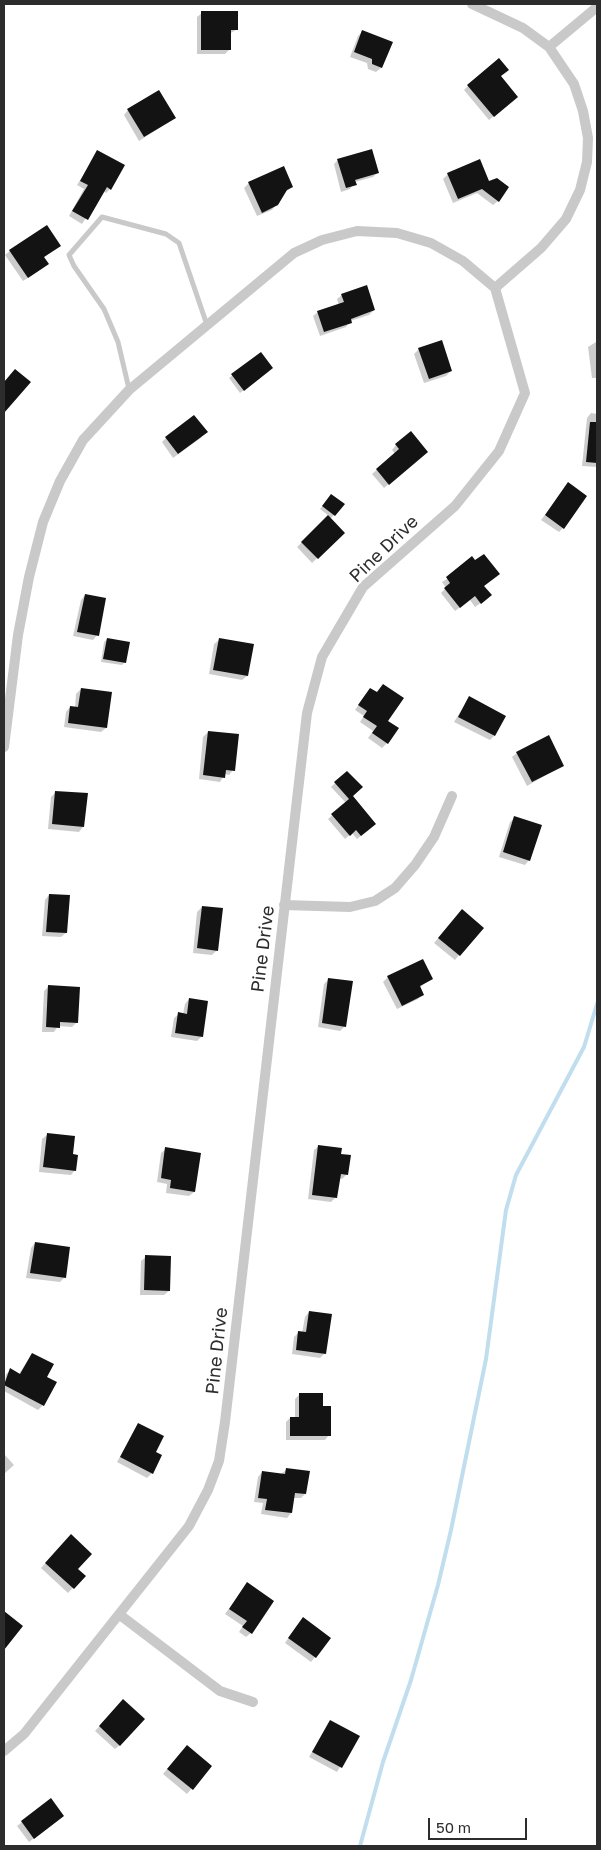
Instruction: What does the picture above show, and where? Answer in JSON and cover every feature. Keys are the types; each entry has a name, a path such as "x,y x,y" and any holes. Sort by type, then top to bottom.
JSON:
{"street":[{"path":"4,747 18,635 29,577 43,522 60,481 83,440 129,390 294,253 322,240 357,231 397,233 431,243 463,261 495,288 541,248 566,220 580,190 587,162 588,138 583,111 574,84 549,47 523,28 472,4"},
{"path":"549,47 597,7"},
{"name":"Pine Drive","path":"4,1752 24,1734 189,1526 208,1490 219,1461 307,712 322,657 363,588 455,506 499,451 525,393 495,288"},
{"path":"284,906 350,907 375,901 395,888 415,865 434,837 452,796"},
{"path":"120,1615 220,1691 253,1702"}],"lane":[{"path":"129,390 118,342 104,308 74,266 69,255 102,217 166,234 178,243 207,325"}],"building":[{"path":"201,11 238,11 238,30 231,30 231,50 201,50"},
{"path":"362,30 393,42 382,68 372,64 372,59 354,52"},
{"path":"499,58 509,70 501,76 518,97 494,117 467,85"},
{"path":"159,90 176,118 144,137 127,109"},
{"path":"372,149 379,173 355,180 357,185 346,188 337,159"},
{"path":"97,150 125,165 111,190 107,187 88,220 72,211 88,185 80,181"},
{"path":"480,159 489,181 497,178 509,187 499,202 482,189 458,199 447,173"},
{"path":"284,166 293,187 287,190 278,205 262,213 248,182"},
{"path":"47,225 61,246 44,257 49,264 28,278 9,250"},
{"path":"367,285 375,310 351,319 352,323 324,332 317,311 344,302 341,294"},
{"path":"442,340 452,371 429,379 418,348"},
{"path":"261,352 273,368 244,391 231,374"},
{"path":"15,369 31,382 4,413 4,382"},
{"path":"194,415 208,432 178,454 165,437"},
{"path":"590,422 597,422 597,463 586,462"},
{"path":"411,431 428,452 389,485 376,469 399,449 395,444"},
{"path":"568,482 587,496 564,529 545,515"},
{"path":"331,494 345,504 335,516 322,506"},
{"path":"328,515 345,533 318,559 301,542"},
{"path":"484,554 500,574 484,586 492,595 481,604 475,596 460,608 444,588 450,583 446,577 472,556 475,560"},
{"path":"85,594 106,598 99,636 77,632"},
{"path":"107,638 130,642 126,663 103,659"},
{"path":"219,638 254,644 248,676 213,670"},
{"path":"383,684 404,698 388,721 399,728 388,744 372,733 377,726 363,717 367,711 358,705 370,688 377,692"},
{"path":"81,688 112,692 107,728 68,723 70,706 78,707"},
{"path":"469,696 506,716 495,736 458,717"},
{"path":"208,731 239,734 235,771 226,770 225,778 203,775"},
{"path":"549,735 564,766 532,782 516,752"},
{"path":"347,771 363,787 353,796 376,824 361,836 356,830 350,836 331,814 349,799 334,782"},
{"path":"55,791 88,793 84,827 52,824"},
{"path":"514,816 542,825 530,861 503,852"},
{"path":"49,894 70,895 67,933 46,932"},
{"path":"202,906 223,908 218,951 197,948"},
{"path":"462,909 484,928 460,956 438,938"},
{"path":"423,959 433,979 420,986 424,995 402,1006 387,976"},
{"path":"328,978 353,981 346,1027 322,1023"},
{"path":"48,985 80,987 78,1023 60,1022 60,1028 46,1027"},
{"path":"189,998 208,1001 203,1037 175,1033 178,1012 187,1014"},
{"path":"47,1133 75,1136 73,1154 78,1155 76,1171 43,1167"},
{"path":"318,1145 342,1148 341,1154 351,1155 348,1175 341,1174 337,1198 312,1195"},
{"path":"165,1147 201,1153 195,1192 170,1188 171,1180 161,1178"},
{"path":"35,1242 70,1247 66,1278 30,1273"},
{"path":"145,1255 171,1256 170,1291 144,1290"},
{"path":"309,1311 332,1314 326,1354 296,1350 298,1331 306,1332"},
{"path":"32,1353 54,1364 47,1377 57,1382 44,1406 4,1385 10,1368 20,1374"},
{"path":"299,1393 323,1393 323,1406 331,1406 331,1436 290,1436 290,1417 299,1417"},
{"path":"138,1423 164,1436 156,1452 162,1455 153,1474 120,1457"},
{"path":"286,1468 310,1471 306,1494 295,1493 292,1513 265,1510 267,1499 258,1498 262,1471 285,1474"},
{"path":"71,1534 92,1554 78,1569 86,1576 74,1589 45,1563"},
{"path":"247,1582 274,1601 252,1634 242,1627 247,1621 229,1609"},
{"path":"4,1611 23,1626 4,1650"},
{"path":"303,1617 331,1638 316,1658 288,1638"},
{"path":"123,1699 145,1719 120,1746 99,1726"},
{"path":"330,1720 360,1736 342,1768 312,1752"},
{"path":"187,1745 212,1766 193,1790 167,1769"},
{"path":"51,1798 64,1816 34,1839 21,1821"}],"waterway":[{"path":"360,1846 383,1762 411,1680 438,1585 451,1530 486,1359 506,1210 516,1175 584,1047 597,1004"}]}
